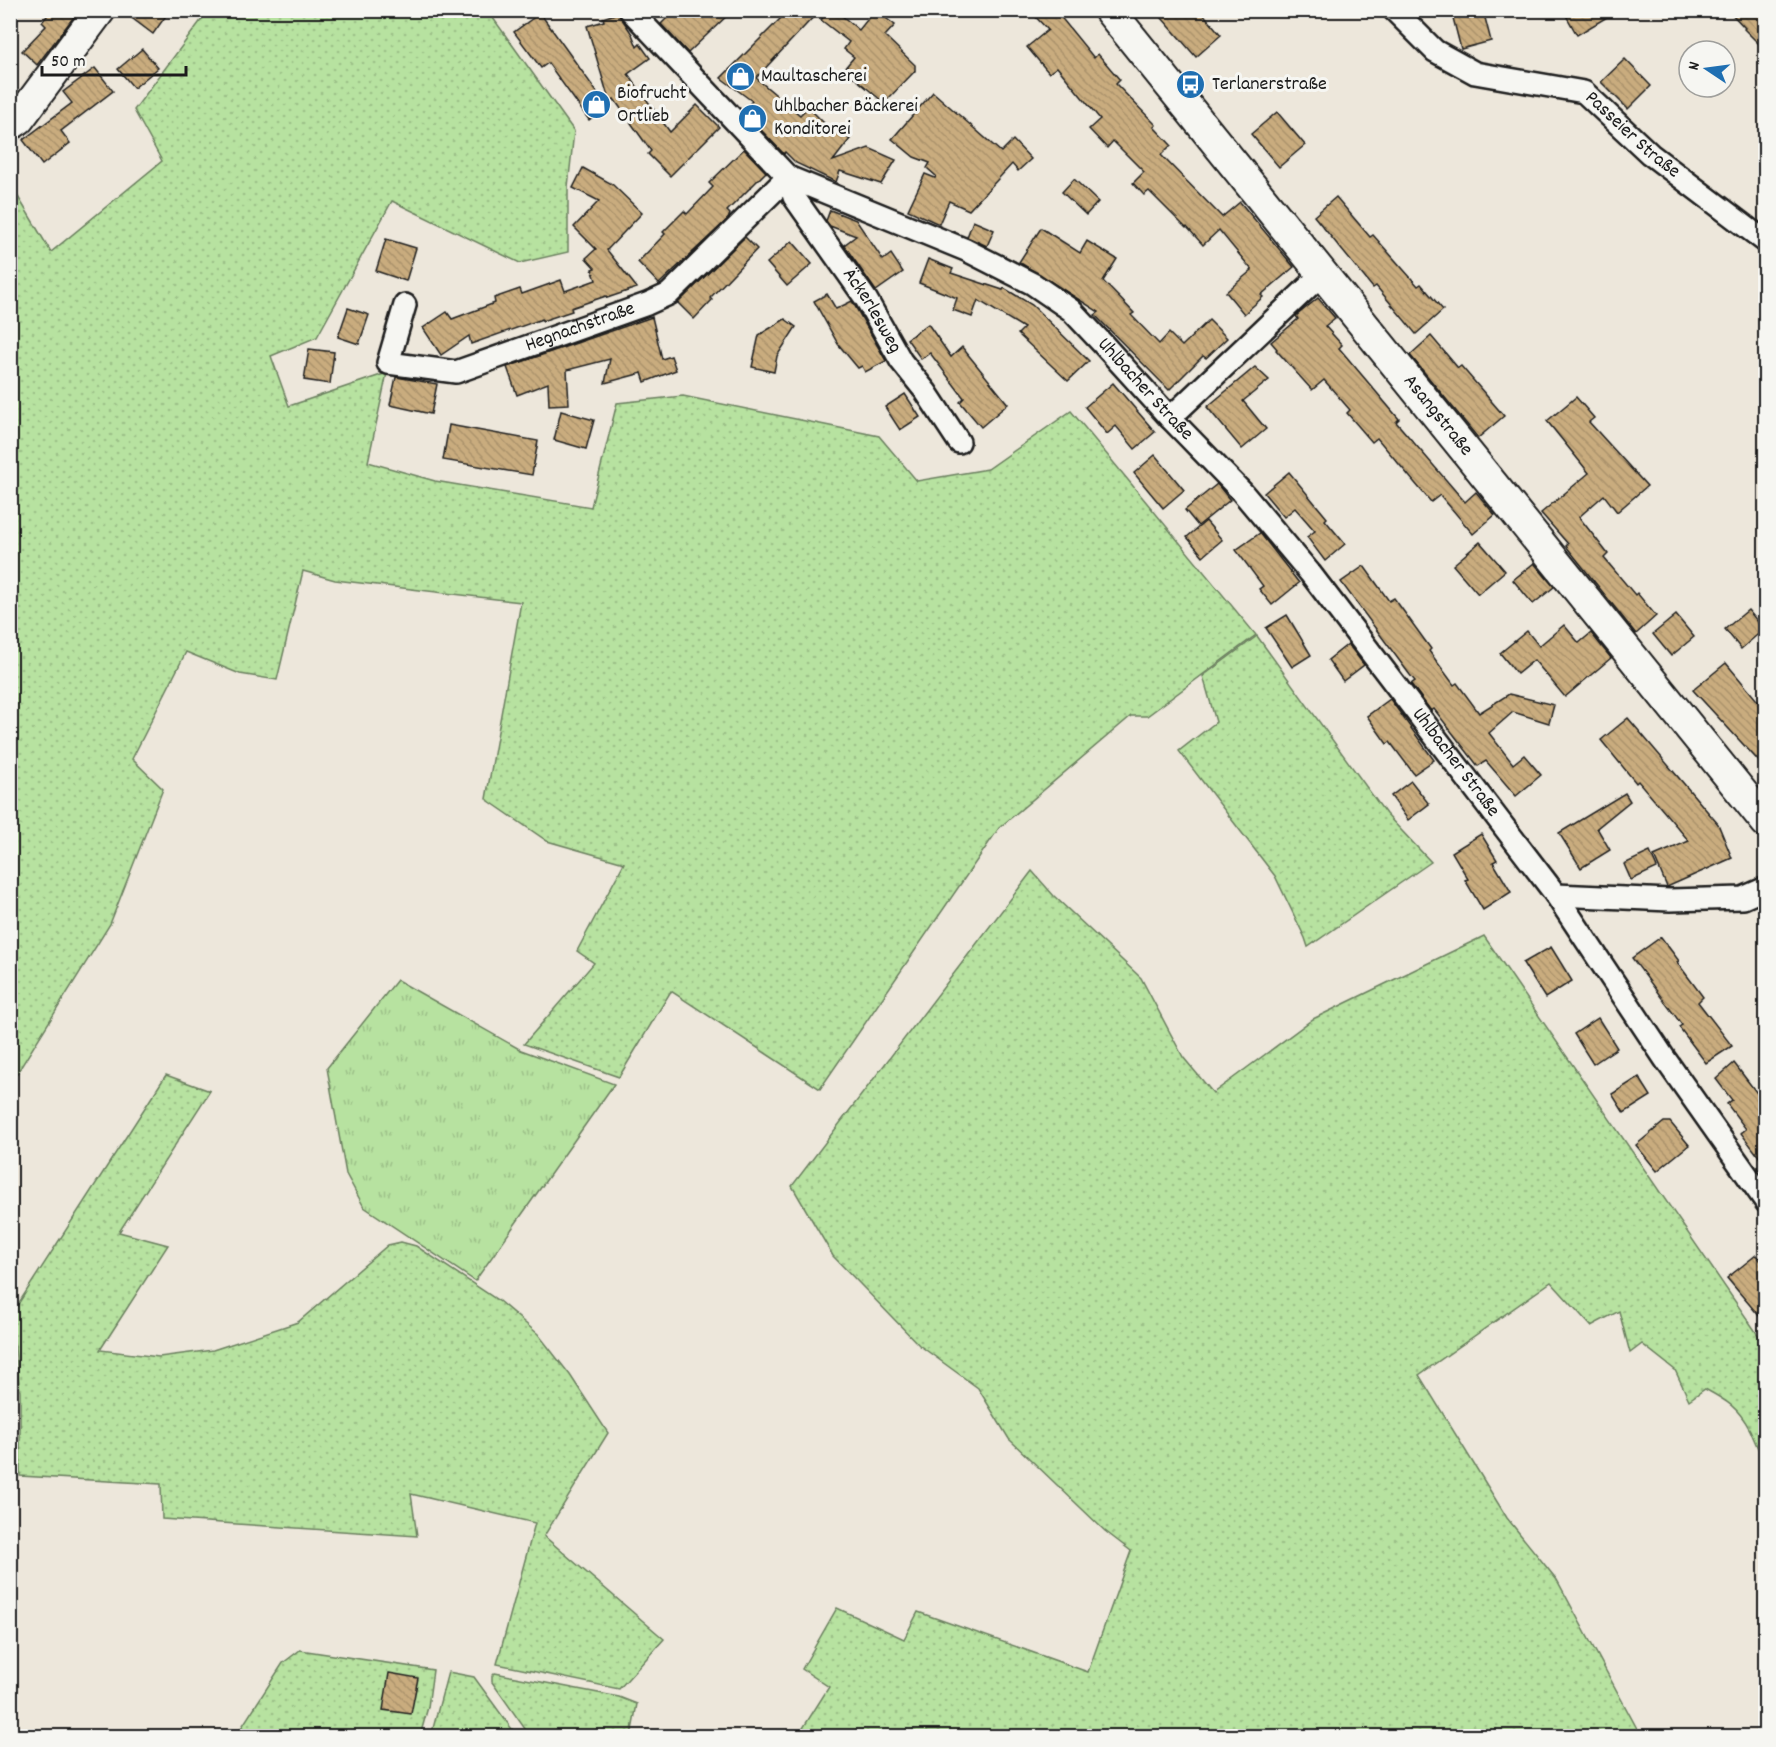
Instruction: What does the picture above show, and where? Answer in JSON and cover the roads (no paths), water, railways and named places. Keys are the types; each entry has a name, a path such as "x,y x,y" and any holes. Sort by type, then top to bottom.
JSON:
{"street":[{"path":"10,125 19,119 100,10"},
{"name":"Uhlbacher Straße","path":"630,10 788,177 966,250 1032,284 1071,310 1170,418 1242,492 1310,573 1556,895 1665,1059 1766,1202"},
{"name":"Asangstraße","path":"1109,10 1766,822"},
{"name":"Passeier Straße","path":"1394,10 1435,51 1475,73 1584,92 1650,154 1766,242"},
{"name":"Hegnachstraße","path":"405,305 388,363 456,372 647,304 669,294 788,177"},
{"name":"Äckerlesweg","path":"788,177 794,197 866,299 901,361 926,392 959,442"},
{"path":"1170,418 1323,273"},
{"path":"1556,895 1670,900 1743,898 1766,888"}],"place":[{"name":"Maultascherei","path":"740,77"},
{"name":"Terlanerstraße","path":"1191,85"},
{"name":"Biofrucht Ortlieb","path":"596,105"},
{"name":"Uhlbacher Bäckerei Konditorei","path":"753,119"}]}
